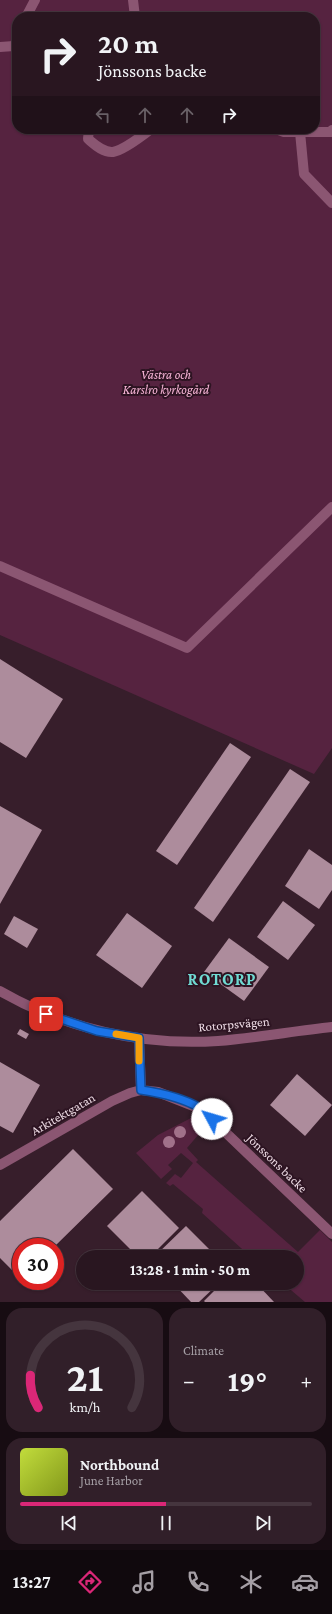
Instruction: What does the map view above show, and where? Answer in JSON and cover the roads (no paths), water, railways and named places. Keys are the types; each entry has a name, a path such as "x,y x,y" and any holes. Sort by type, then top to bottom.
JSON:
{"street":[{"path":"29,12 35,0"},
{"path":"132,0 134,12"},
{"path":"0,47 12,46"},
{"path":"320,132 330,132 332,130"},
{"path":"88,134 88,138 96,147 112,152 134,143 146,134"},
{"path":"300,134 304,174 332,203"},
{"path":"0,566 187,648 332,508"},
{"name":"Rotorpsvägen","path":"0,990 33,1008 60,1020 97,1031 159,1041 217,1041 332,1027"},
{"path":"139,1038 141,1090"},
{"name":"Arkitektgatan","path":"0,1165 112,1101 141,1090"},
{"name":"Jönssons backe","path":"141,1090 158,1092 201,1109 332,1234"}],"district":[{"name":"ROTORP","path":"222,979"}],"park label":[{"name":"Västra och Karslro kyrkogård","path":"166,382"}]}
